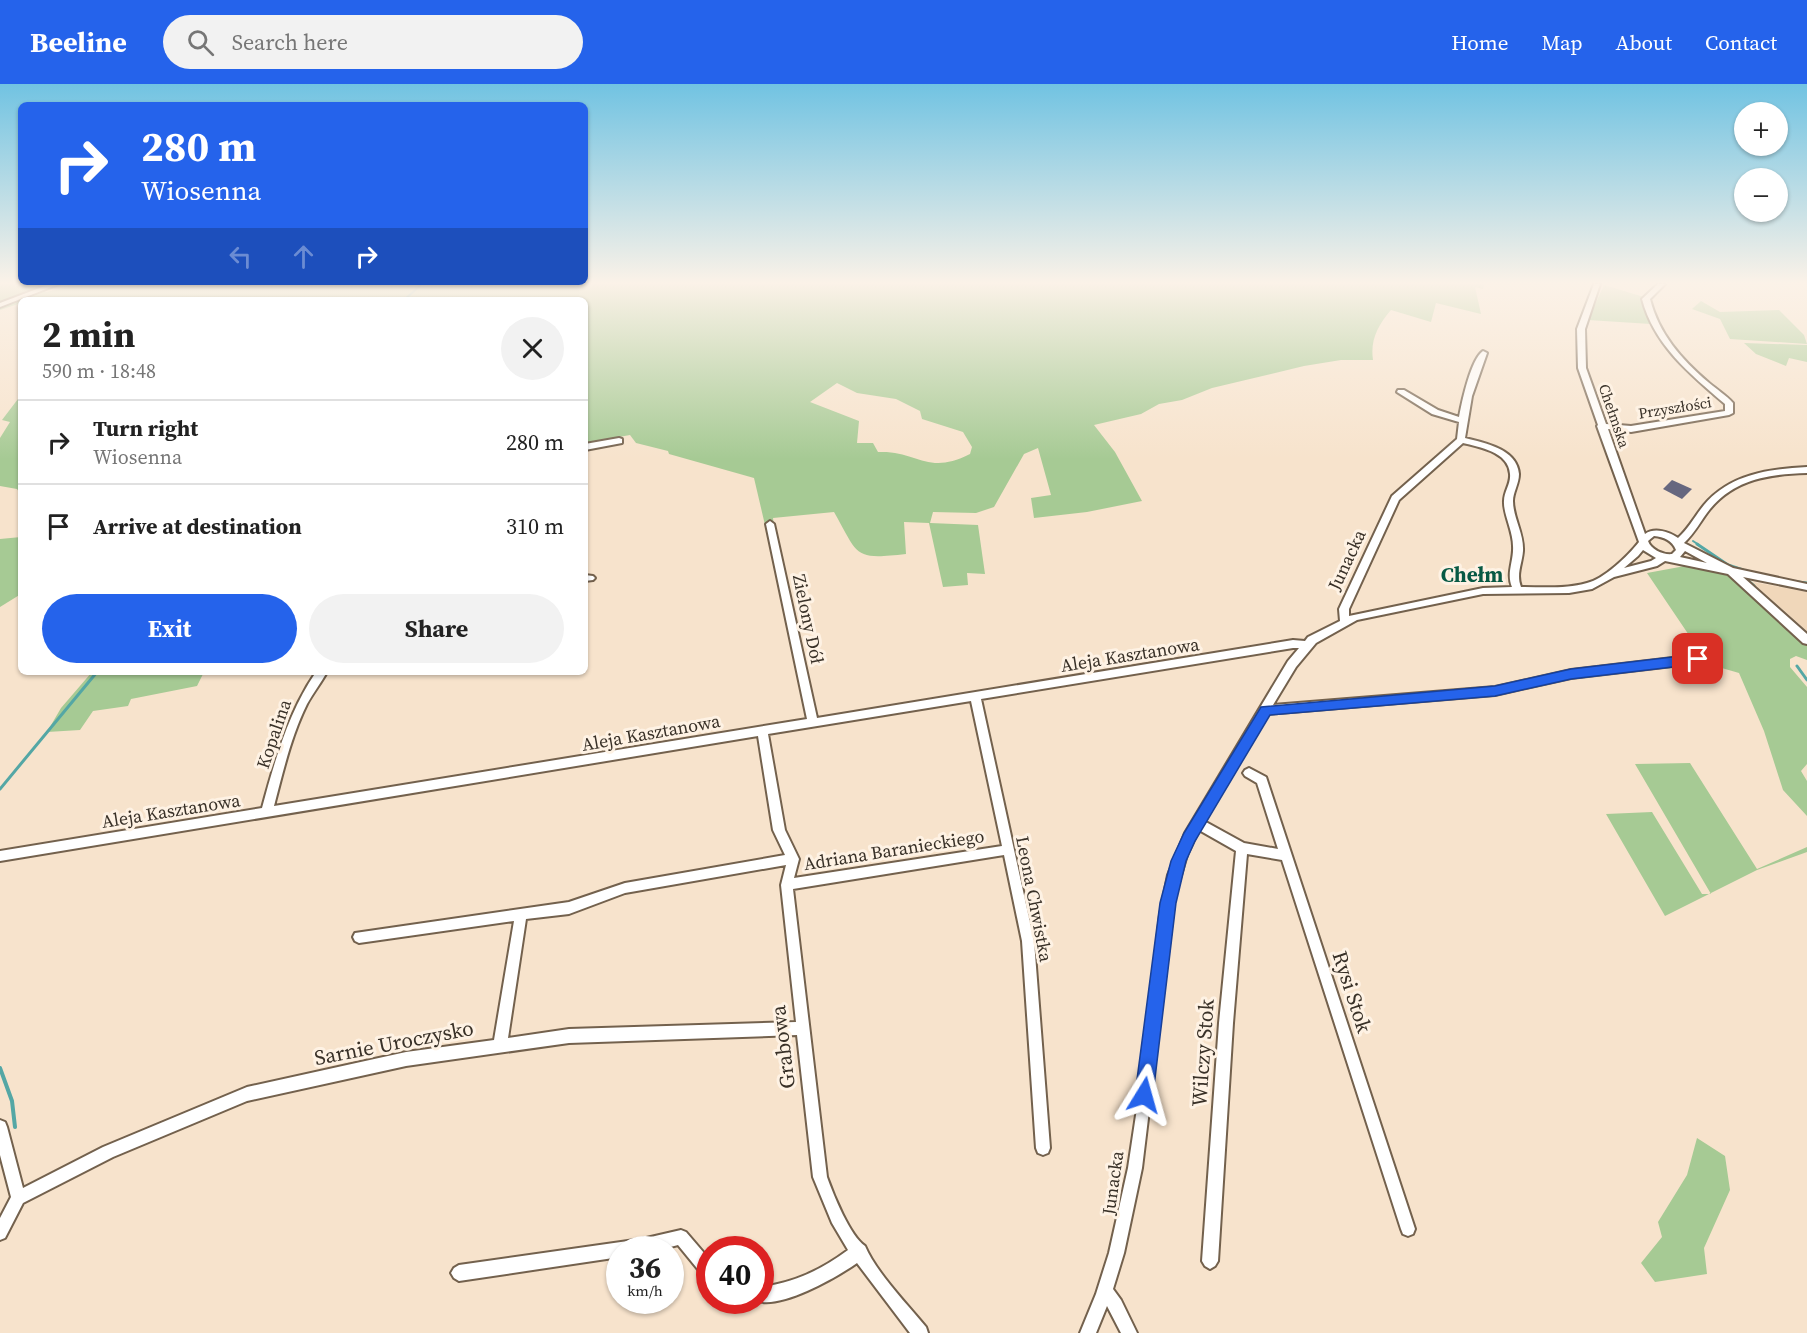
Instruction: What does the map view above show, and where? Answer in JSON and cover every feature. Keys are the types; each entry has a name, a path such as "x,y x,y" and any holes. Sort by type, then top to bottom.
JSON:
{"street":[{"name":"Chełmska","path":"1581,342 1582,368 1643,542"},
{"name":"Przyszłości","path":"1601,426 1630,429 1729,413 1729,404 1667,342"},
{"path":"1483,353 1471,381 1462,420 1461,440 1498,452 1508,458 1516,470 1515,485 1508,500 1518,550 1513,575 1517,589"},
{"path":"1401,392 1435,412 1462,420"},
{"name":"Junacka","path":"1088,1333 1106,1293 1124,1233 1168,903 1179,861 1197,823 1292,664 1307,645 1345,621 1344,609 1395,498 1461,440"},
{"path":"588,446 619,441"},
{"path":"1610,575 1654,564 1680,553 1679,543 1692,525 1713,498 1730,486 1768,473 1807,470"},
{"path":"1635,522 1647,531 1668,536 1731,571 1807,640"},
{"name":"Zielony Dół","path":"770,524 813,722"},
{"path":"1668,536 1692,525"},
{"path":"1345,621 1368,614 1483,591 1576,588 1596,584 1635,554 1648,534 1656,534"},
{"path":"1643,542 1651,553 1667,558 1807,587"},
{"name":"Aleja Kasztanowa","path":"0,856 1293,644 1307,645"},
{"path":"1266,710 1495,691 1571,674 1698,659"},
{"name":"Kopalina","path":"267,812 288,732 299,706 320,675"},
{"name":"Leona Chwistka","path":"975,696 1006,850 1028,941 1043,1148"},
{"path":"359,938 569,908 625,888 793,859 779,830 762,731"},
{"name":"Rysi Stok","path":"1249,773 1262,780 1408,1229"},
{"path":"1197,823 1242,848 1286,855"},
{"name":"Wilczy Stok","path":"1210,1261 1226,1023 1242,848"},
{"name":"Adriana Baranieckiego","path":"787,885 1006,850"},
{"name":"Grabowa","path":"793,859 787,885 801,1028 820,1177 830,1202 883,1287 920,1333"},
{"path":"500,1044 521,915"},
{"name":"Sarnie Uroczysko","path":"18,1198 108,1152 247,1094 406,1059 569,1036 801,1028"},
{"path":"0,1126 18,1198 0,1233"},
{"path":"459,1273 642,1246 681,1237 696,1256"},
{"path":"774,1294 786,1293 822,1276 860,1251"},
{"path":"1106,1293 1116,1305 1129,1333"}],"shaded area":[{"path":"1752,582 1807,592 1807,631"}],"green space":[{"path":"588,342 1374,342 1373,360 1341,360 1304,366 1212,388 1182,400 1159,404 1141,414 1094,425 1115,452 1142,501 1087,512 1034,518 1031,498 1051,495 1038,448 1024,454 994,507 976,513 933,512 930,523 978,525 985,574 967,573 968,585 943,587 929,523 904,522 906,554 889,556 867,555 860,552 848,538 834,512 773,518 774,526 765,525 754,478 636,443 630,435 588,442","holes":["837,383 857,393 896,399 920,411 922,419 963,432 972,447 970,454 943,463 932,463 891,452 878,452 873,443 857,443 859,421 810,402"]},
{"path":"1744,343 1807,345 1807,362 1789,358 1786,366 1756,354"},
{"path":"18,399 18,490 0,486 0,438 10,422 2,420"},
{"path":"18,537 18,596 0,607 0,539"},
{"path":"1685,566 1724,572 1807,644 1807,660 1796,656 1790,659 1790,667 1807,687 1807,764 1801,771 1807,781 1807,816 1783,790 1764,731 1739,673 1701,662 1696,656 1699,650 1647,573"},
{"path":"89,675 202,675 197,686 131,699 128,706 93,711 80,730 47,732 61,708"},
{"path":"1690,763 1757,869 1807,847 1807,852 1757,870 1711,893 1635,764"},
{"path":"1652,812 1702,894 1709,894 1665,916 1606,814"},
{"path":"1697,1138 1725,1156 1730,1190 1704,1248 1707,1274 1655,1282 1641,1263 1662,1237 1658,1222 1687,1175"}],"building":[{"path":"1672,480 1692,489 1682,499 1663,489"}],"waterway":[{"path":"1693,541 1699,545"},
{"path":"1697,544 1728,565 1743,570"},
{"path":"1746,579 1754,586"},
{"path":"1797,582 1807,583"},
{"path":"1797,666 1807,680"},
{"path":"0,789 95,675"},
{"path":"0,1068 12,1101 15,1127"}],"district":[{"name":"Chełm","path":"1472,575"}],"route":[{"path":"1144,1095 1168,903 1179,861 1189,837 1266,710 1426,699 1495,691 1571,674 1698,659"}]}
